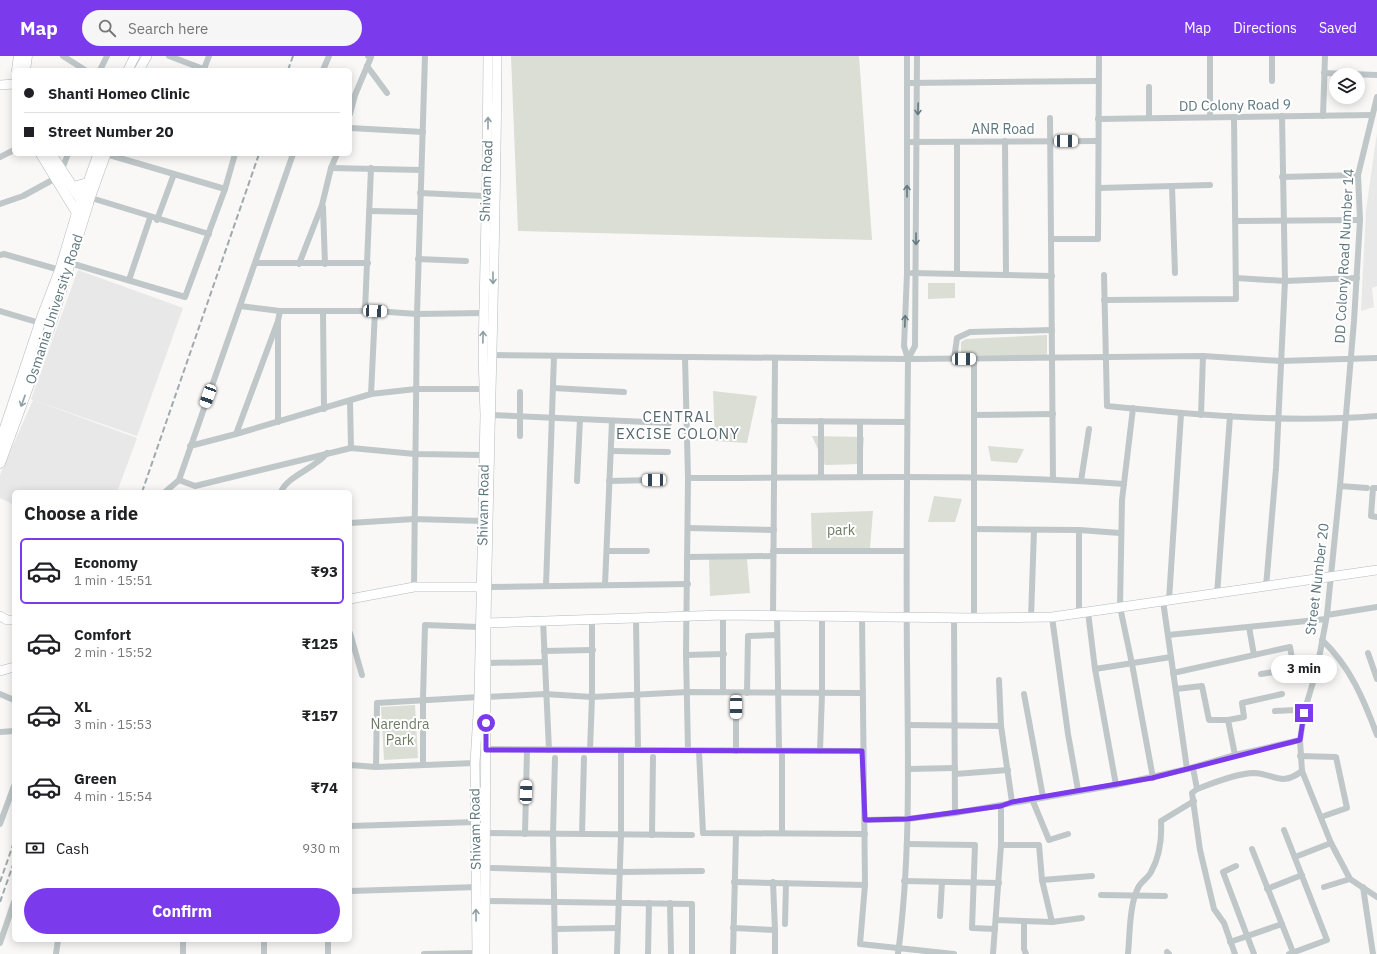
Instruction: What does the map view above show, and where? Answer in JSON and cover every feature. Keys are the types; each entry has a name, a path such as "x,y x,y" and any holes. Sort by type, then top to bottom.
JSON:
{"main road":[{"path":"17,68 19,56"},
{"path":"25,68 27,56"},
{"path":"129,68 135,56"},
{"path":"140,68 147,56"},
{"name":"Shivam Road","path":"479,954 481,887 485,833 486,750 483,697 484,587 482,521 484,455 483,355 485,196 488,170 488,56"},
{"name":"Shivam Road","path":"484,587 493,356 497,56"},
{"path":"0,85 12,84"},
{"path":"42,156 49,167 59,174 86,199"},
{"path":"52,156 59,174 81,214"},
{"name":"Osmania University Road","path":"86,199 88,183 97,156"},
{"name":"Osmania University Road","path":"0,443 40,323 86,199 105,156"},
{"path":"73,187 88,183"},
{"name":"Osmania University Road","path":"0,463 50,327 70,263 81,214"},
{"path":"483,625 543,620 636,619 723,615 974,618 1052,617 1377,570"},
{"path":"352,599 414,587 484,587"},
{"path":"0,616 7,620 12,620"},
{"name":"Shivam Road","path":"479,954 485,901 481,887 476,822 475,762 486,664 483,625"},
{"path":"0,671 12,668"}],"street":[{"path":"63,56 82,68"},
{"path":"101,68 107,56"},
{"path":"169,56 200,68"},
{"path":"206,68 209,56"},
{"path":"325,68 329,56"},
{"path":"352,108 371,57 368,56"},
{"path":"414,587 418,259 425,56"},
{"path":"898,954 907,844 908,769 906,551 908,359 904,346 907,273 908,83 906,56"},
{"path":"908,359 915,346 918,56"},
{"path":"1052,239 1098,239 1099,56"},
{"path":"1210,56 1210,117"},
{"path":"1272,56 1272,81"},
{"path":"1323,116 1325,56"},
{"path":"367,66 387,93"},
{"path":"1324,73 1377,75"},
{"path":"908,83 1098,81"},
{"path":"1149,87 1149,118"},
{"name":"DD Colony Road Number 14","path":"1346,419 1360,220 1358,175 1377,97"},
{"name":"DD Colony Road 9","path":"1098,119 1372,115"},
{"path":"1266,587 1278,418 1285,281 1282,220 1282,116"},
{"path":"1104,300 1236,299 1234,117"},
{"path":"1050,118 1053,479"},
{"path":"352,128 423,132"},
{"path":"1005,141 1006,275"},
{"name":"ANR Road","path":"907,142 1098,141"},
{"path":"957,142 957,274"},
{"path":"0,157 12,151"},
{"path":"0,204 23,196 59,174 67,156"},
{"path":"113,156 225,189"},
{"path":"70,263 185,297 209,234 235,156"},
{"path":"167,490 179,480 292,156"},
{"path":"299,264 322,205 331,168 336,156"},
{"path":"331,168 421,170"},
{"path":"365,312 370,211 370,168"},
{"path":"157,220 174,174"},
{"path":"1282,177 1358,175"},
{"path":"1099,188 1210,185"},
{"path":"1172,186 1175,273"},
{"path":"420,193 485,196"},
{"path":"86,199 209,234"},
{"path":"322,205 325,264"},
{"path":"370,211 420,212"},
{"path":"129,280 150,218"},
{"path":"1236,221 1360,220"},
{"path":"0,255 4,254 60,270"},
{"path":"418,259 466,261"},
{"path":"256,263 368,263"},
{"path":"907,273 1052,276"},
{"path":"1104,275 1104,358 1107,406 1181,414 1278,418 1346,419 1377,416"},
{"path":"1236,278 1285,281 1356,278"},
{"path":"240,306 280,311 375,311 417,314 484,312"},
{"path":"0,311 40,323"},
{"path":"236,434 278,321 280,311"},
{"path":"371,394 375,311"},
{"path":"323,312 324,409"},
{"path":"278,321 278,422"},
{"path":"954,359 957,338 970,332 1052,330"},
{"path":"483,355 776,359 1052,359 1203,356 1280,361 1377,358"},
{"path":"546,586 554,356"},
{"path":"1201,415 1203,356"},
{"path":"685,358 688,478 688,616 686,655 688,692 688,750"},
{"path":"776,359 773,553 781,751 782,833"},
{"path":"974,359 974,618"},
{"path":"553,388 624,392"},
{"path":"190,446 324,409 371,394 416,389 484,389"},
{"path":"520,392 520,436"},
{"path":"350,401 351,448"},
{"path":"1132,408 1120,533 1120,607 1132,664 1152,778"},
{"path":"974,415 1053,414"},
{"path":"1181,414 1166,600 1168,635 1173,673 1190,769 1197,789"},
{"path":"491,415 669,423"},
{"path":"1217,594 1230,416"},
{"path":"577,481 580,419"},
{"name":"Street Number 20","path":"1346,419 1326,617 1317,669 1304,713 1300,740 1300,756 1302,771 1331,843 1350,879"},
{"path":"605,585 612,421"},
{"path":"774,421 907,422"},
{"path":"821,421 821,478"},
{"path":"860,422 860,477"},
{"path":"1082,481 1089,429"},
{"path":"179,480 195,486 351,448 415,454 484,455"},
{"path":"611,451 668,452"},
{"path":"282,490 285,484 322,460 327,453"},
{"path":"688,478 907,477 1053,479 1124,484"},
{"path":"610,481 654,480"},
{"path":"1340,486 1367,488"},
{"path":"1377,488 1373,488 1371,516 1377,517"},
{"path":"352,523 414,519 482,521"},
{"path":"688,528 774,530"},
{"path":"974,529 1079,530 1120,533"},
{"path":"1031,618 1034,530"},
{"path":"1078,614 1079,530"},
{"path":"607,551 647,551"},
{"path":"687,556 906,551"},
{"path":"484,587 688,584"},
{"path":"1168,635 1249,627 1326,617 1377,607"},
{"path":"1088,612 1095,669 1116,785"},
{"path":"723,615 723,692"},
{"path":"820,751 822,616"},
{"path":"862,616 862,751 865,820 865,885 860,944 954,954"},
{"path":"954,617 955,813"},
{"path":"1052,617 1068,734 1078,790"},
{"path":"636,619 638,750"},
{"path":"543,620 545,694 549,750"},
{"path":"590,750 593,650 592,620"},
{"path":"424,764 423,699 425,625 483,625"},
{"path":"1249,627 1254,655"},
{"path":"747,693 748,636 776,635"},
{"path":"352,640 362,675"},
{"path":"1322,640 1336,652 1348,671 1364,700 1377,735"},
{"path":"1173,673 1290,647 1294,669"},
{"path":"544,651 593,650"},
{"path":"1368,653 1377,679"},
{"path":"686,655 724,654"},
{"path":"1095,669 1171,657"},
{"path":"486,664 545,662"},
{"path":"1261,674 1294,669 1317,669"},
{"path":"999,680 1001,726 1012,802"},
{"path":"1176,689 1202,686 1209,720 1228,720 1244,717 1242,703 1282,694"},
{"path":"376,767 376,704 423,699 545,694 592,697 688,692 862,693"},
{"path":"736,693 736,751"},
{"path":"0,694 12,699"},
{"path":"1024,694 1043,797"},
{"path":"1276,711 1296,710 1304,713"},
{"path":"1228,720 1235,755"},
{"path":"908,725 1001,726"},
{"path":"0,732 12,731"},
{"path":"865,820 907,819 955,813 1001,806 1012,802 1078,790 1116,785 1190,769 1235,755 1300,740"},
{"path":"476,750 862,751"},
{"path":"524,834 528,750"},
{"path":"617,954 621,835 621,750"},
{"path":"699,750 703,833 865,834"},
{"path":"1300,756 1336,757 1347,808 1321,817"},
{"path":"652,835 653,757"},
{"path":"555,758 553,834 555,954"},
{"path":"582,834 584,758"},
{"path":"352,765 376,767 475,762"},
{"path":"908,769 955,771 1008,770"},
{"path":"1235,954 1224,924 1214,909 1200,850 1192,793 1197,789 1241,775 1254,773 1282,780 1297,775 1302,771"},
{"path":"0,824 12,791"},
{"path":"1032,799 1049,840"},
{"path":"1128,954 1131,914 1139,887 1151,874 1158,857 1162,839 1161,821 1194,801"},
{"path":"993,954 999,883 1001,806"},
{"path":"352,826 476,822"},
{"path":"1252,849 1282,924 1291,953 1327,940 1284,830"},
{"path":"485,833 692,835"},
{"path":"733,954 736,834"},
{"path":"1001,844 1039,845 1068,834"},
{"path":"1295,857 1331,843"},
{"path":"907,844 976,845 972,928 996,929"},
{"path":"1039,845 1042,880 1052,922"},
{"path":"1236,866 1223,872 1254,954"},
{"path":"492,868 620,872 702,871"},
{"path":"1268,889 1302,875"},
{"path":"1042,880 1092,876"},
{"path":"1324,887 1350,879 1377,897"},
{"path":"904,881 999,883"},
{"path":"734,882 865,885"},
{"path":"774,882 775,954"},
{"path":"940,916 942,882"},
{"path":"785,924 786,883"},
{"path":"352,891 481,887"},
{"path":"1363,887 1372,954"},
{"path":"1101,895 1165,896"},
{"path":"485,901 648,902 692,904 692,954"},
{"path":"648,902 648,954"},
{"path":"670,903 671,954"},
{"path":"0,943 12,908"},
{"path":"996,920 1052,922 1082,918"},
{"path":"1024,921 1024,949 1026,954"},
{"path":"1230,942 1282,924"},
{"path":"554,929 618,928"},
{"path":"733,928 775,930"},
{"path":"56,954 58,942"},
{"path":"182,942 183,954"},
{"path":"264,942 264,954"},
{"path":"328,942 328,954"},
{"path":"424,954 479,954"}],"shaded area":[{"path":"1377,133 1377,286 1372,288 1374,307 1361,311 1366,210"},
{"path":"78,270 183,308 137,436 31,399"},
{"path":"33,400 137,438 118,490 12,490 12,504 0,498 0,475"}],"green space":[{"path":"511,56 859,56 872,240 518,231"},
{"path":"928,283 955,283 955,298 928,299"},
{"path":"1047,335 1047,355 961,355 961,342 966,339"},
{"path":"713,391 757,396 747,443 715,441"},
{"path":"812,436 864,437 862,464 825,465"},
{"path":"988,446 1024,449 1017,463 991,461"},
{"path":"934,496 962,499 955,522 928,522"},
{"name":"park","path":"873,511 870,548 812,548 811,513"},
{"path":"709,559 747,559 750,593 710,596"},
{"name":"Narendra Park","path":"415,705 418,758 384,760 381,707"}],"railway":[{"path":"289,68 293,56"},
{"path":"143,490 258,156"},
{"path":"0,882 12,848"},
{"path":"0,902 12,868"}],"district":[{"name":"CENTRAL EXCISE COLONY","path":"678,424"}],"route":[{"path":"486,723 486,750 862,751 865,820 907,819 955,813 1152,778 1235,755 1300,740 1304,713"}]}
